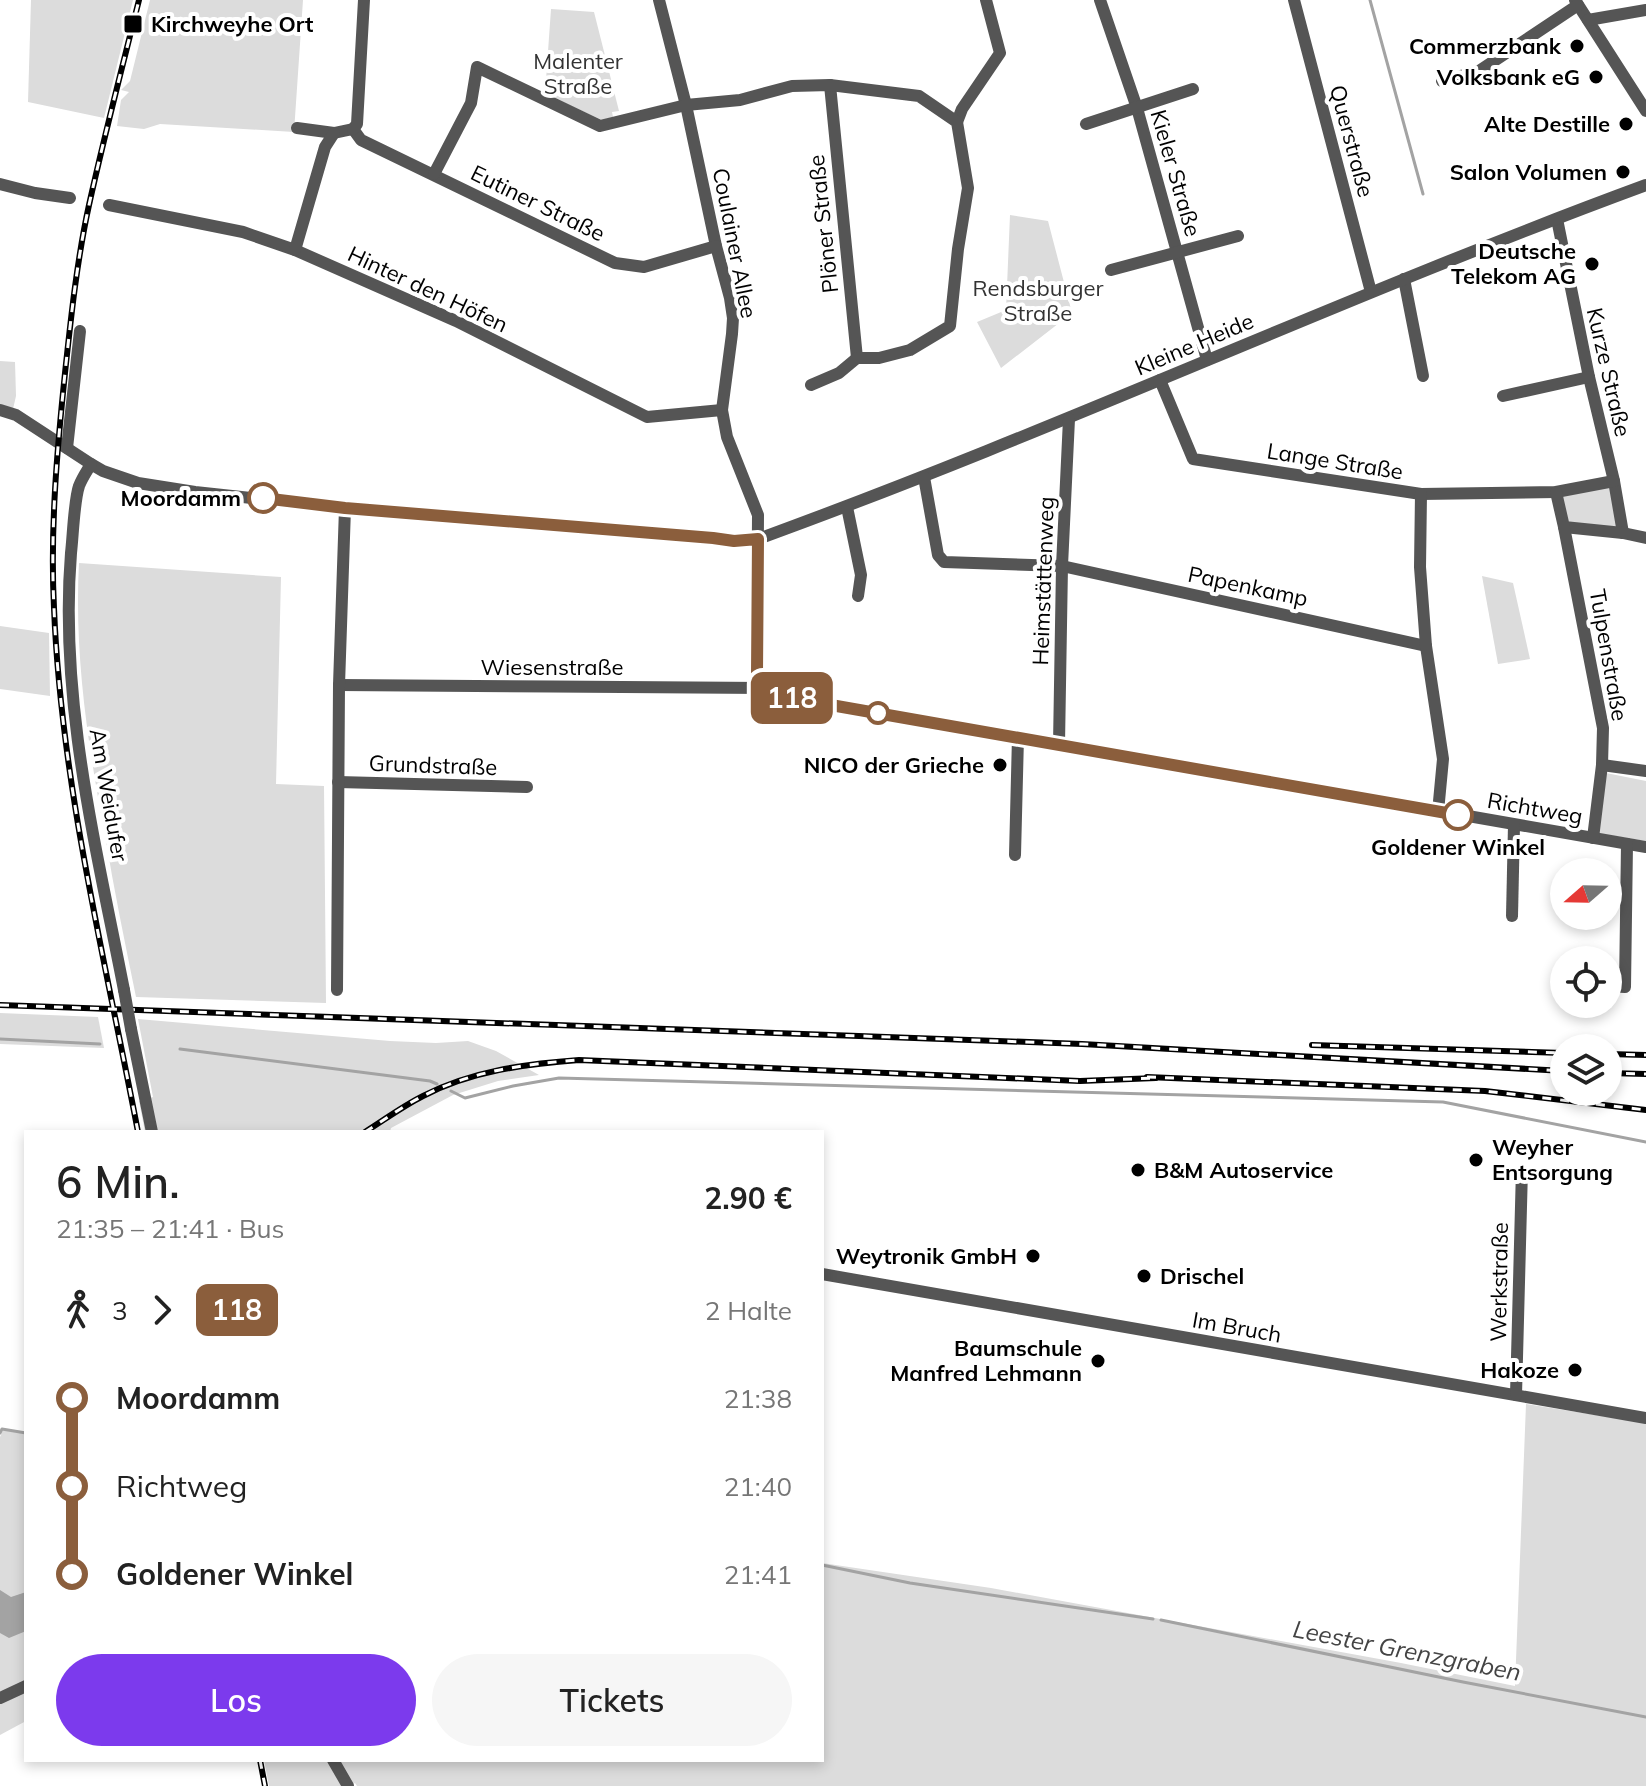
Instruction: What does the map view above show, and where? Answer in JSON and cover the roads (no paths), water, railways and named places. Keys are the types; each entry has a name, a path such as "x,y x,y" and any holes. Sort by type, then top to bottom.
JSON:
{"street":[{"path":"297,128 334,133 353,129 357,124 364,0"},
{"name":"Coulainer Allee","path":"659,0 729,292 733,318 722,410 727,437 758,515 758,539"},
{"path":"811,385 839,373 857,358 879,358 910,350 950,326 968,188 957,122 962,109 1000,53 986,0"},
{"name":"Kieler Straße","path":"1100,0 1137,108 1207,360"},
{"name":"Querstraße","path":"1294,0 1371,292"},
{"path":"1442,81 1479,71 1577,3 1646,111"},
{"path":"1588,20 1646,10"},
{"path":"434,174 471,103 477,67 600,126 686,105 740,100 792,86 830,85 919,96 957,122"},
{"name":"Plöner Straße","path":"830,85 857,358"},
{"path":"1086,124 1193,89"},
{"name":"Eutiner Straße","path":"353,129 361,140 615,263 644,267 716,246"},
{"path":"295,250 325,147 334,133"},
{"path":"0,184 70,198"},
{"name":"Kleine Heide","path":"758,539 924,477 1371,292 1646,185"},
{"name":"Hinter den Höfen","path":"109,205 243,232 295,250 456,321 647,417 722,410"},
{"name":"Kurze Straße","path":"1557,219 1623,533"},
{"path":"1111,270 1238,236"},
{"path":"1404,279 1423,376"},
{"path":"67,448 80,331"},
{"path":"1503,396 1589,377"},
{"name":"Lange Straße","path":"1160,380 1193,459 1421,494 1556,492 1614,481"},
{"path":"0,410 16,415 103,471 138,483 345,508 734,541 758,539 757,673 764,688"},
{"name":"Heimstättenweg","path":"1059,744 1062,566 1069,419"},
{"name":"Am Weidufer","path":"91,464 79,487 72,544 69,586 71,670 89,808 152,1130"},
{"name":"Papenkamp","path":"924,477 938,555 944,562 1062,566 1426,646"},
{"path":"1556,492 1564,527 1646,538"},
{"path":"1421,494 1420,567 1426,646 1443,759 1438,812"},
{"path":"847,507 861,575 858,596"},
{"path":"337,990 339,685 345,508"},
{"name":"Tulpenstraße","path":"1564,527 1603,728 1593,838"},
{"name":"Wiesenstraße","path":"339,685 764,688"},
{"name":"Richtweg","path":"764,688 774,695 1646,847"},
{"path":"1015,855 1018,737"},
{"path":"1602,765 1646,771"},
{"name":"Grundstraße","path":"338,782 527,787"},
{"path":"1512,916 1514,825"},
{"path":"1622,987 1625,987 1627,844"},
{"name":"Werkstraße","path":"1516,1395 1522,1169"},
{"name":"Im Bruch","path":"824,1274 1646,1418"},
{"path":"0,1698 24,1687"},
{"path":"334,1762 348,1786"}],"waterway":[{"path":"1370,0 1423,194"},
{"path":"0,1039 100,1044"},
{"path":"180,1049 437,1084"},
{"path":"451,1091 465,1098 559,1078 1443,1102 1646,1142"},
{"name":"Leester Grenzgraben","path":"0,1433 2,1429 24,1433"},
{"name":"Leester Grenzgraben","path":"824,1565 910,1583 1153,1619"},
{"name":"Leester Grenzgraben","path":"1161,1620 1646,1717"}],"railway":[{"path":"138,1130 86,871 65,740 58,674 53,549 59,431 78,268 95,179 139,0"},
{"path":"0,1005 1082,1044 1550,1070"},
{"path":"1312,1045 1550,1053"},
{"path":"1622,1054 1646,1055"},
{"path":"368,1130 416,1100 460,1080 519,1067 579,1060 1080,1081 1156,1078"},
{"path":"1622,1073 1646,1074"},
{"path":"1147,1077 1485,1091 1646,1110"},
{"path":"260,1762 265,1786"}],"place":[{"name":"Kirchweyhe Ort","path":"133,24"},
{"name":"Commerzbank","path":"1577,46"},
{"name":"Volksbank eG","path":"1596,77"},
{"name":"Alte Destille","path":"1626,124"},
{"name":"Salon Volumen","path":"1623,172"},
{"name":"Deutsche Telekom AG","path":"1592,264"},
{"name":"Moordamm","path":"263,498"},
{"name":"NICO der Grieche","path":"1000,765"},
{"name":"Goldener Winkel","path":"1458,815"},
{"name":"Weyher Entsorgung","path":"1476,1160"},
{"name":"B&M Autoservice","path":"1138,1170"},
{"name":"Weytronik GmbH","path":"1033,1256"},
{"name":"Drischel","path":"1144,1276"},
{"name":"Baumschule Manfred Lehmann","path":"1098,1361"},
{"name":"Hakoze","path":"1575,1370"}],"park label":[{"name":"Malenter Straße","path":"578,74"},
{"name":"Rendsburger Straße","path":"1038,300"}]}
